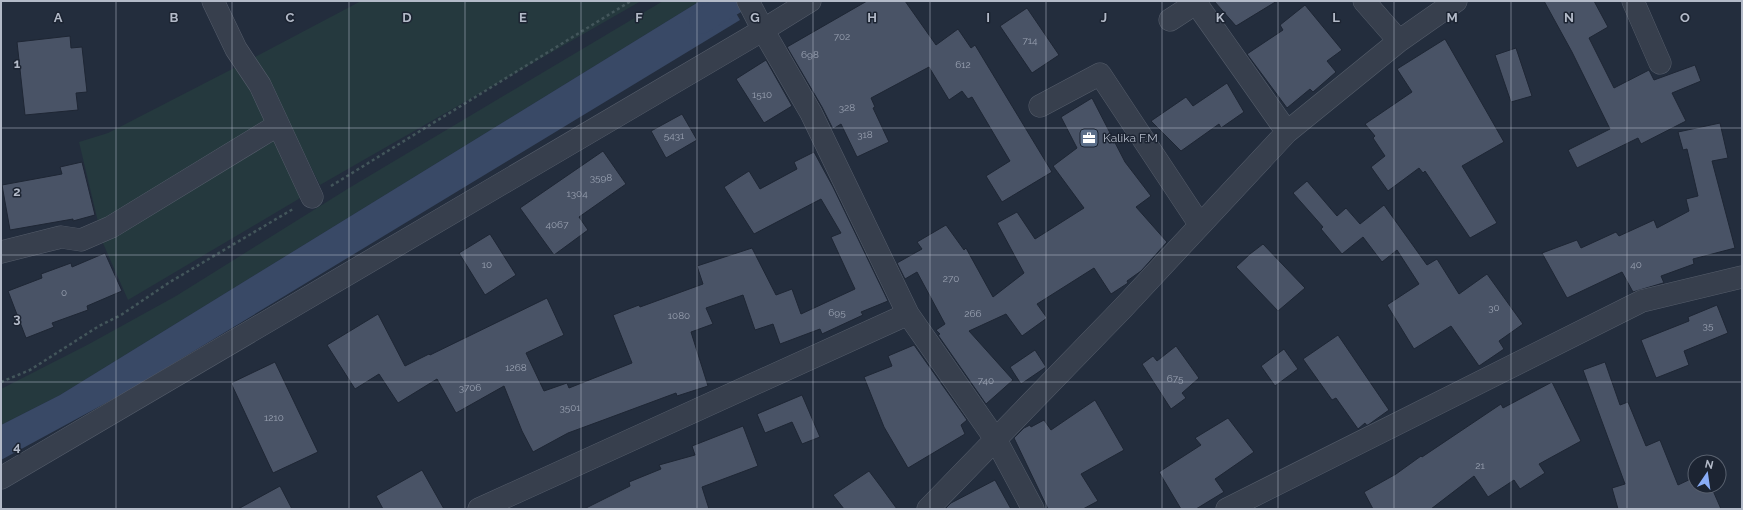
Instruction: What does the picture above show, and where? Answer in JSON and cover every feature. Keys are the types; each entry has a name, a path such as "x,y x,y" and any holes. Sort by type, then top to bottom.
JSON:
{"street":[{"path":"213,1 236,49 260,85 312,198"},
{"path":"748,1 760,26 808,108 908,314 996,440 1033,509"},
{"path":"1,478 760,26 810,1"},
{"path":"1364,1 1399,41"},
{"path":"928,509 1123,308 1287,132 1399,41 1456,1"},
{"path":"1633,1 1660,63"},
{"path":"1170,20 1196,3 1287,132"},
{"path":"1040,106 1100,74 1200,225"},
{"path":"1,252 61,237 81,240 111,227 278,125"},
{"path":"1227,509 1642,301 1742,278"},
{"path":"479,509 908,314"}],"path":[{"path":"1,382 30,370 170,282 312,198 631,1"}],"green space":[{"path":"361,1 641,1 320,185 255,57"},
{"path":"663,1 700,1 60,395 1,425 1,389 89,344 176,296 349,188"},
{"path":"240,65 266,124 99,226 79,142 108,133"},
{"path":"274,139 302,197 128,300 102,241"}],"water":[{"path":"700,1 729,1 740,20 128,391 1,460 1,425 60,395"}],"building":[{"path":"867,1 905,1 936,45 958,29 971,48 975,45 1052,172 1002,202 986,176 1010,161 972,97 968,99 962,91 949,100 929,67 871,98 875,107 873,108 889,142 857,157 841,124 833,129 787,47"},
{"path":"1214,1 1277,1 1236,26"},
{"path":"1544,1 1594,1 1608,27 1589,38 1614,88 1649,70 1654,80 1695,65 1701,81 1672,93 1686,121 1641,144 1638,138 1577,168 1568,150 1610,129 1572,52"},
{"path":"1305,5 1342,50 1327,61 1336,72 1313,92 1310,89 1287,108 1247,54 1283,30 1280,25"},
{"path":"1027,8 1059,55 1032,73 1000,26"},
{"path":"70,36 71,48 82,47 87,92 76,93 78,110 25,115 17,42"},
{"path":"1445,39 1504,142 1462,166 1497,223 1470,238 1425,171 1423,173 1419,168 1388,191 1371,167 1385,156 1373,138 1375,136 1365,124 1412,92 1397,69"},
{"path":"1516,48 1532,96 1511,102 1495,55"},
{"path":"766,60 792,106 764,123 736,79"},
{"path":"1227,83 1244,112 1221,128 1219,124 1181,151 1151,121 1186,97 1193,106"},
{"path":"1092,98 1125,162 1151,196 1136,207 1167,242 1141,271 1127,281 1128,283 1111,294 1094,268 1037,304 1047,318 1022,336 1006,314 969,331 1013,380 986,404 938,335 940,334 936,330 945,324 917,272 905,279 897,263 922,249 917,242 946,225 964,250 966,248 993,297 1024,273 997,223 1017,212 1035,239 1084,208 1053,166 1077,148 1061,117"},
{"path":"682,114 697,140 666,158 651,131"},
{"path":"1720,123 1728,158 1712,161 1735,248 1693,259 1694,264 1661,276 1664,283 1633,292 1622,272 1567,298 1542,253 1577,240 1581,248 1616,232 1619,236 1654,220 1657,228 1689,211 1686,199 1698,196 1687,149 1683,150 1678,132"},
{"path":"603,151 626,184 579,217 588,230 554,255 520,208"},
{"path":"814,152 833,187 888,301 861,312 863,315 822,334 820,329 780,344 773,324 755,330 743,295 706,308 713,324 691,332 708,386 677,396 676,393 568,433 533,452 522,431 504,386 456,413 437,379 398,403 379,374 355,389 327,345 378,314 405,366 547,298 564,335 526,353 544,391 567,383 569,388 632,363 613,315 639,305 640,307 703,284 697,266 752,248 776,295 792,289 801,314 855,289 831,237 841,233 821,199 754,234 724,187 749,171 760,189 797,169 794,162"},
{"path":"82,162 95,215 73,221 73,219 10,230 2,185 62,174 60,167"},
{"path":"1307,181 1337,216 1346,208 1360,224 1384,205 1427,265 1437,259 1459,294 1487,274 1523,324 1499,341 1504,349 1479,366 1451,326 1414,349 1387,305 1419,284 1397,250 1382,262 1363,237 1342,254 1321,229 1323,227 1293,193"},
{"path":"490,234 516,275 485,295 459,253"},
{"path":"1263,244 1305,288 1278,311 1236,267"},
{"path":"105,253 122,291 87,306 88,310 52,323 54,327 26,338 8,291 42,278 41,274 71,263 72,267"},
{"path":"1717,305 1728,333 1684,351 1689,365 1656,378 1641,340 1689,321 1688,317"},
{"path":"1338,335 1389,410 1368,425 1365,423 1358,429 1336,398 1332,400 1303,359"},
{"path":"914,345 967,420 961,425 965,434 908,468 884,427 864,377 892,366 888,356"},
{"path":"1176,346 1199,378 1182,393 1186,398 1171,409 1142,364 1153,356 1157,361"},
{"path":"1284,349 1298,369 1275,386 1261,366"},
{"path":"1035,350 1046,367 1021,384 1010,367"},
{"path":"275,362 318,452 273,473 231,383"},
{"path":"1605,362 1620,405 1628,402 1646,446 1660,440 1678,485 1687,481 1687,494 1714,494 1721,509 1618,509 1612,488 1625,484 1583,370"},
{"path":"1552,382 1581,441 1539,464 1545,473 1520,489 1514,480 1488,497 1474,476 1431,509 1373,509 1364,492 1396,474 1501,404 1503,408"},
{"path":"802,395 820,437 802,444 792,422 765,433 757,414"},
{"path":"1095,400 1124,450 1081,474 1098,501 1083,509 1048,509 1014,438 1024,428 1030,425 1031,427 1044,420 1051,430"},
{"path":"1228,418 1254,452 1215,479 1224,492 1196,509 1181,509 1159,472 1201,445 1195,438"},
{"path":"743,426 758,466 702,487 709,509 584,509 630,486 629,482 661,469 659,465 695,455 692,446"},
{"path":"422,470 444,509 383,509 376,496"},
{"path":"869,471 897,509 844,509 833,495"},
{"path":"995,480 1011,509 945,509 951,503"},
{"path":"280,486 292,509 238,509"}],"waterway":[{"path":"702,21 735,1"}],"place":[{"name":"Kalika F.M","path":"1089,138"}]}
